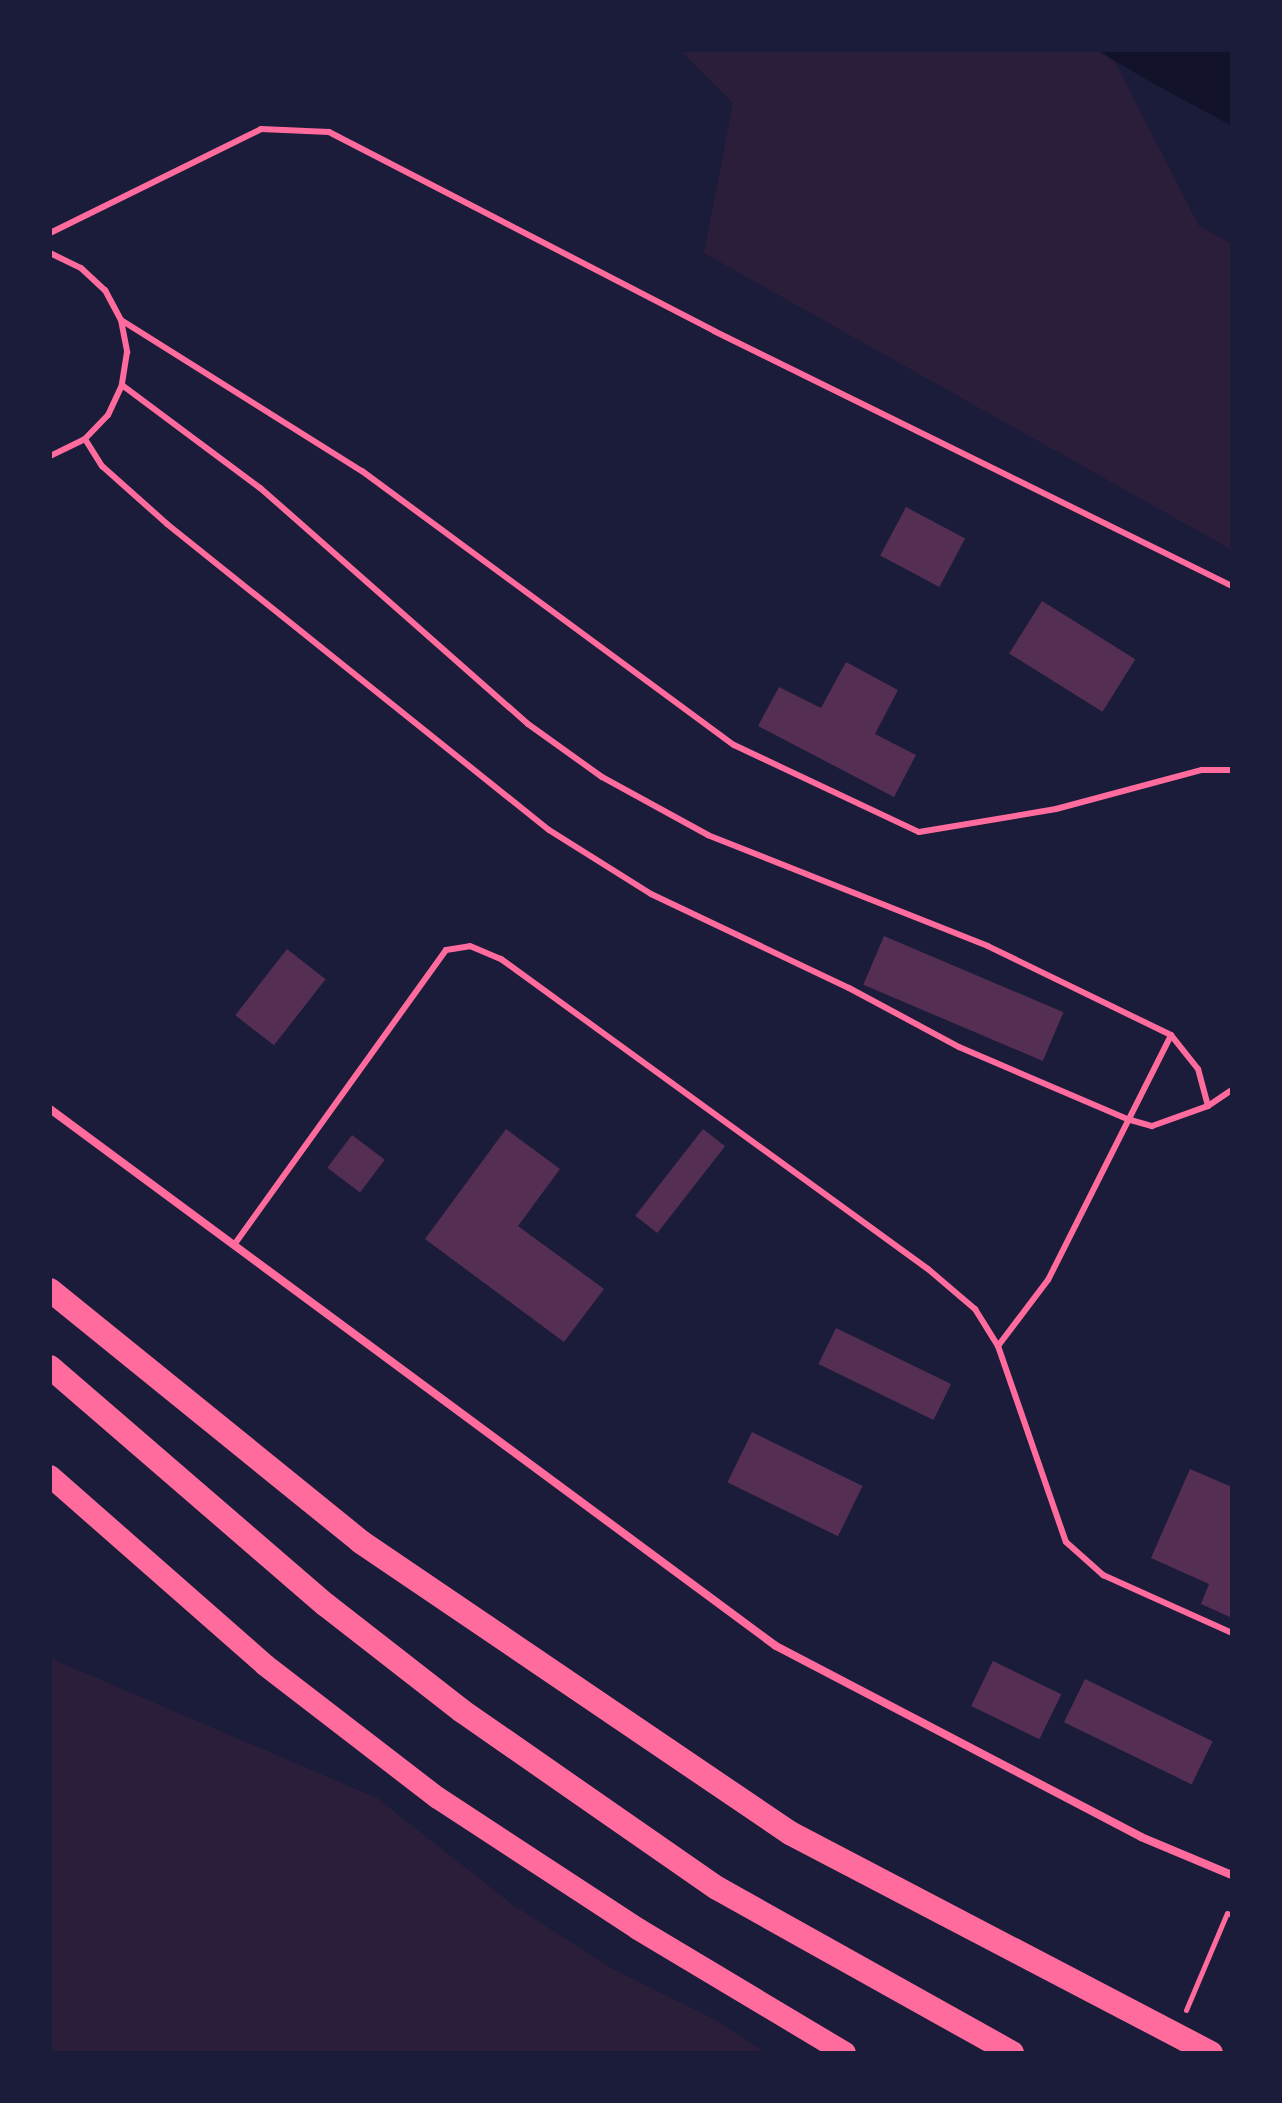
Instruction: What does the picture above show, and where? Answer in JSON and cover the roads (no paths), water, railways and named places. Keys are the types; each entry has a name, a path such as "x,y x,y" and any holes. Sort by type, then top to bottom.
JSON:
{"highway":[{"path":"50,1290 361,1542 777,1824 1009,1952 1211,2053"},
{"path":"50,1367 326,1605 462,1711 717,1888 1012,2053"},
{"path":"50,1476 265,1665 438,1798 638,1929 845,2053"}],"street":[{"path":"50,1109 776,1646 1141,1837 1232,1875"}],"lane":[{"path":"50,233 261,129 329,132 714,331 1232,586"},
{"path":"50,253 81,268 97,283 121,320 127,352 122,385 108,415 85,439 50,456"},
{"path":"121,320 362,471 734,745 919,832 1056,809 1202,770 1232,770"},
{"path":"122,385 260,488 528,724 602,777 708,835 988,946 1171,1035 1198,1069 1208,1106"},
{"path":"85,439 122,487 549,830 679,911 849,988 1041,1086 1127,1119 1152,1126 1208,1106 1232,1090"},
{"path":"234,1245 446,950 470,946 501,959 928,1269 975,1309 998,1346 1066,1542 1103,1575 1232,1633"},
{"path":"998,1346 1048,1280 1171,1035"}]}
